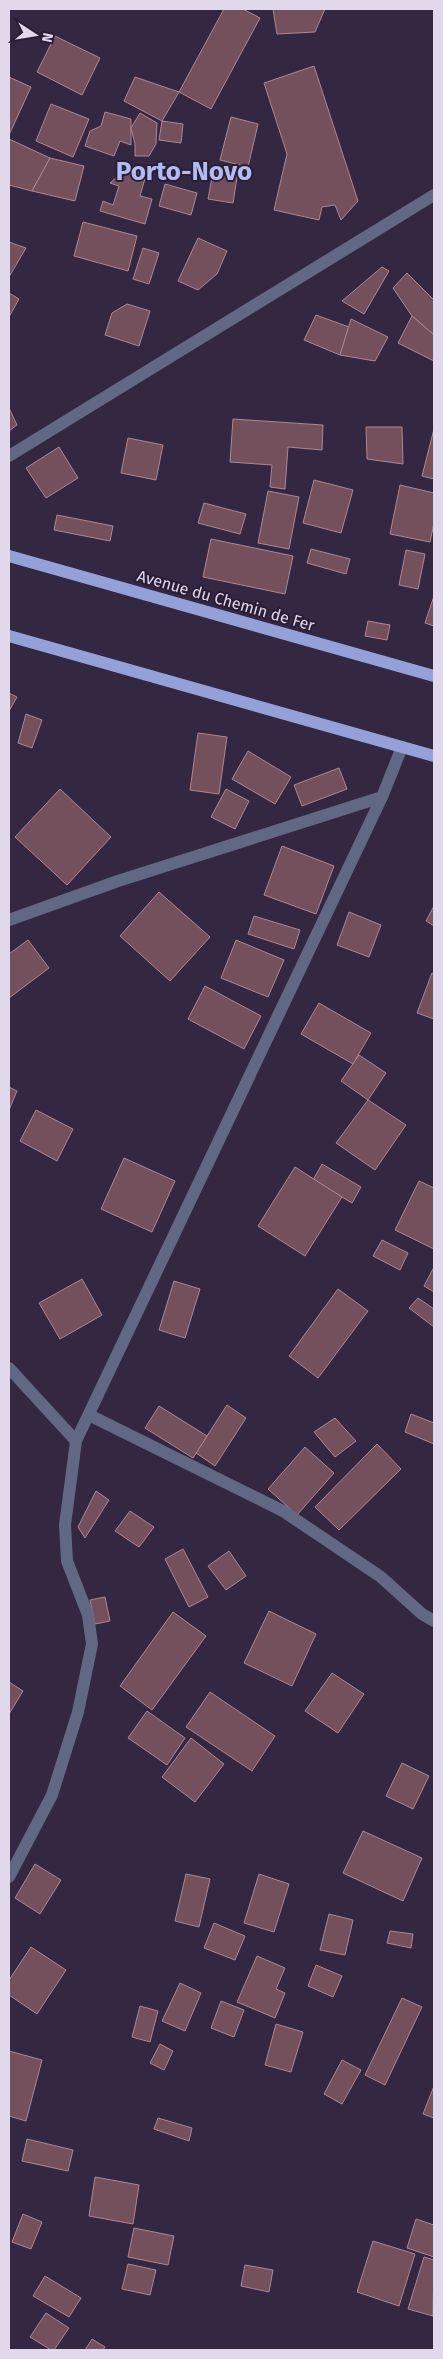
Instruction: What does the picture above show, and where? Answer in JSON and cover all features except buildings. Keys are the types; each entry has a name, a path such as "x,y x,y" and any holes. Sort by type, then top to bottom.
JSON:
{"main road":[{"name":"Avenue du Chemin de Fer","path":"9,556 434,676"},
{"path":"9,636 434,756"}],"street":[{"path":"9,456 434,195"},
{"path":"9,1877 52,1795 78,1712 92,1644 88,1615 67,1561 65,1525 76,1441 382,797 402,746"},
{"path":"9,920 118,881 382,797"},
{"path":"9,1368 76,1441"},
{"path":"89,1415 283,1511 380,1577 422,1614 434,1621"}],"district":[{"name":"Porto-Novo","path":"184,171"}]}
